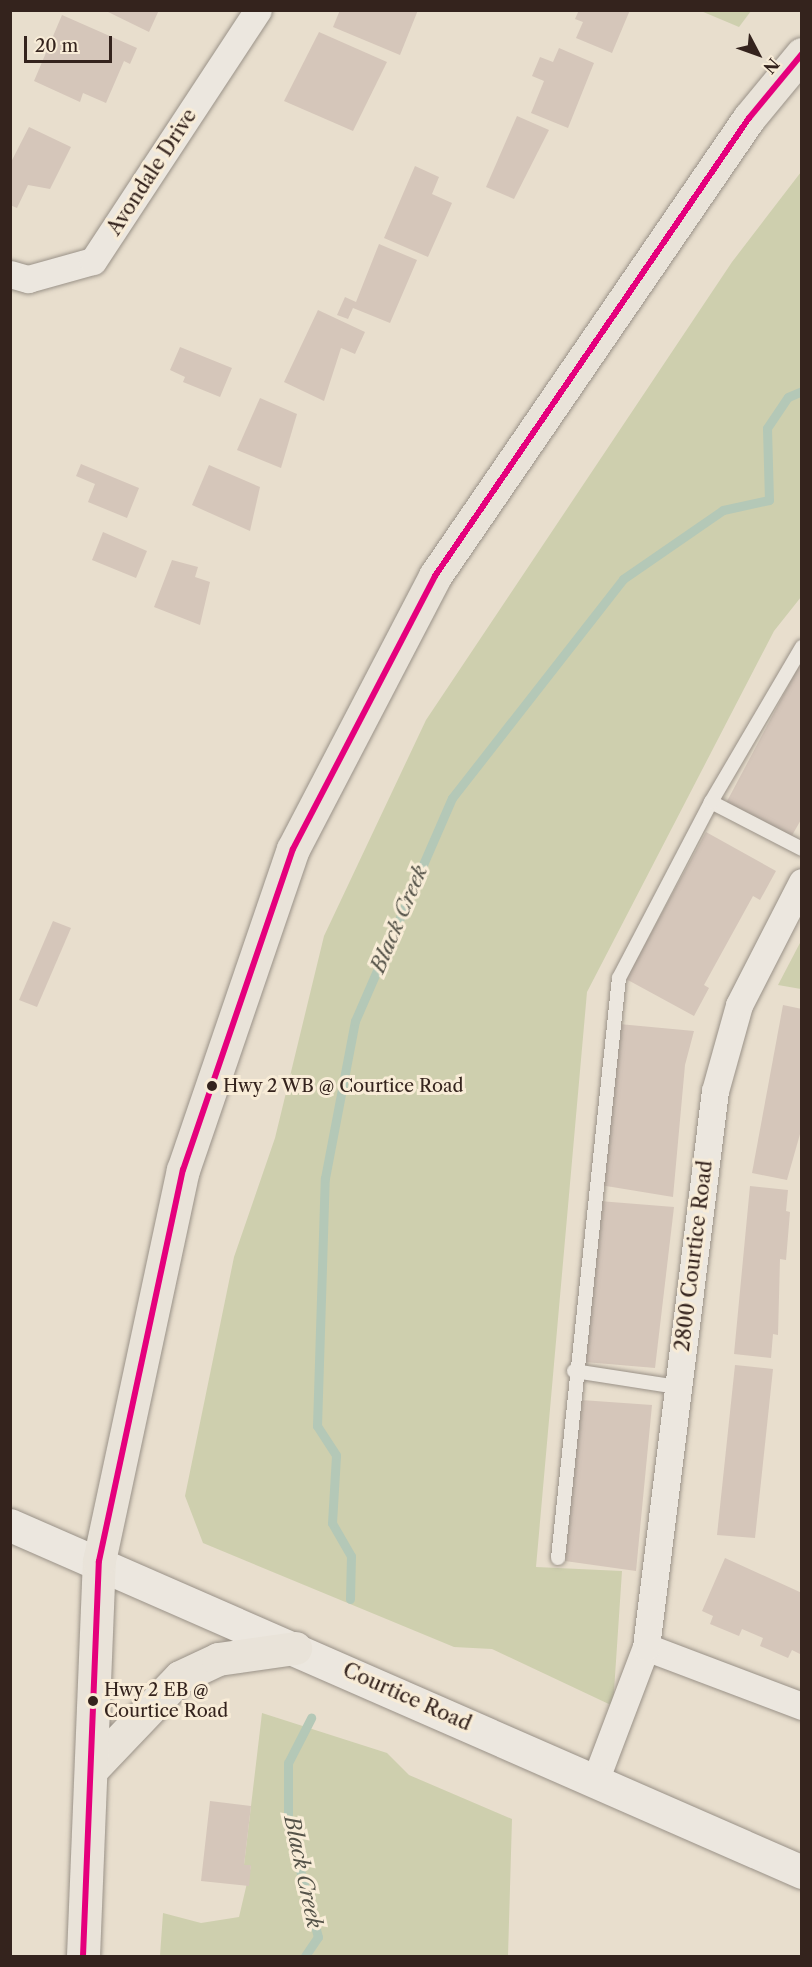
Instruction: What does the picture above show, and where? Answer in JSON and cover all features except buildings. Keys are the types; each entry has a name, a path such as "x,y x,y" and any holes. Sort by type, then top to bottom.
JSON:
{"main road":[{"path":"83,1956 99,1561 183,1170 293,849 435,576 750,118 801,54"},
{"name":"Courtice Road","path":"10,1525 99,1561 801,1872"},
{"path":"92,1769 180,1677 218,1659 295,1648"}],"street":[{"name":"Avondale Drive","path":"10,273 28,279 93,261 258,10"},
{"name":"2800 Courtice Road","path":"595,1781 646,1647 715,1091 740,1005 801,882"},
{"path":"646,1647 801,1706"}],"lane":[{"path":"558,1558 574,1371 619,978 711,802 801,647"},
{"path":"711,802 801,849"},
{"path":"574,1371 677,1387"}],"green space":[{"path":"701,11 751,11 739,27"},
{"path":"801,172 801,597 774,631 587,992 536,1567 622,1571 613,1706 492,1649 454,1647 203,1543 185,1496 234,1257 275,1138 324,936 426,720 732,262"},
{"path":"801,941 801,989 778,985"},
{"path":"262,1713 387,1753 409,1775 512,1819 508,1956 160,1956 163,1913 201,1923 239,1917 251,1866 244,1865"}],"waterway":[{"name":"Black Creek","path":"350,1599 351,1556 332,1523 336,1455 317,1426 325,1178 355,1021 452,798 623,579 723,510 769,500 767,428 788,397 802,391"},
{"name":"Black Creek","path":"305,1956 318,1937 288,1825 288,1763 311,1718"}],"transit line":[{"path":"83,1956 99,1561 183,1170 293,849 435,576 749,118 802,54"}],"place":[{"name":"Hwy 2 WB @ Courtice Road","path":"212,1086"},
{"name":"Hwy 2 EB @ Courtice Road","path":"93,1701"}]}
